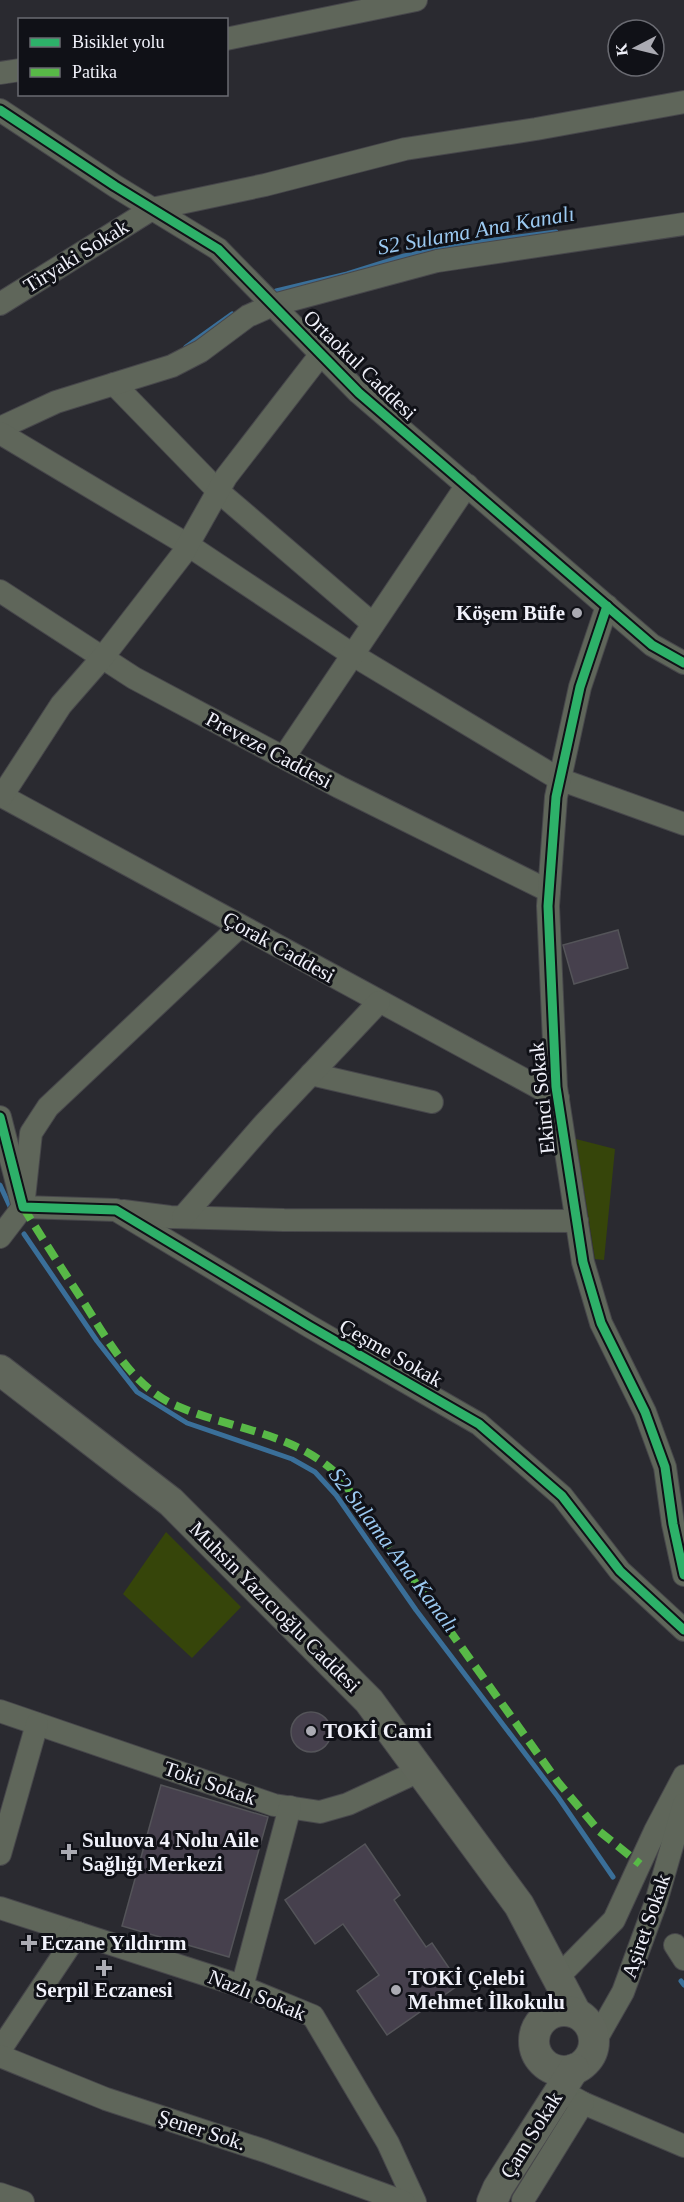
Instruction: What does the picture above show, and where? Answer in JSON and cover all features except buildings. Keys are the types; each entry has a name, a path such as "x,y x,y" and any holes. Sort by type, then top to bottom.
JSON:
{"main road":[{"name":"Muhsin Yazıcıoğlu Caddesi","path":"0,1370 171,1502 369,1701 519,1905 576,2013"},
{"path":"564,2010 576,2013 589,2024 594,2043 592,2053 572,2087 559,2071 542,2061 536,2053 534,2033 538,2024 545,2017 564,2010"},
{"name":"Çam Sokak","path":"510,2198 572,2087"}],"street":[{"path":"228,39 416,0"},
{"path":"0,73 18,70"},
{"path":"152,208 266,185 405,149 536,129 684,102"},
{"name":"Ortaokul Caddesi","path":"0,110 218,249 359,393 652,645 684,663"},
{"name":"Tiryaki Sokak","path":"0,304 152,208"},
{"path":"0,428 56,402 172,366 201,351 248,316 273,305 437,261 682,227"},
{"path":"1,795 61,705 103,657 182,555 226,477 321,354"},
{"path":"114,384 218,491 374,624"},
{"path":"0,433 188,544 353,655 559,779 684,824"},
{"path":"284,757 467,486"},
{"name":"Preveze Caddesi","path":"0,591 134,678 462,849 549,891"},
{"name":"Ekinci Sokak","path":"607,606 580,687 556,797 548,906 558,1098 583,1262 601,1323 645,1412 664,1467 676,1488 684,1575"},
{"name":"Çorak Caddesi","path":"1,795 558,1098"},
{"path":"0,1237 23,1207 31,1133 48,1107 240,926"},
{"path":"183,1217 379,1002"},
{"path":"311,1074 432,1102"},
{"path":"0,1117 23,1207"},
{"name":"Çeşme Sokak","path":"23,1207 116,1210 309,1326 479,1424 562,1496 620,1571 684,1630"},
{"path":"116,1210 183,1217 577,1221"},
{"name":"Toki Sokak","path":"0,1711 274,1805 290,1808 320,1812 348,1804 419,1771"},
{"path":"0,1854 37,1724"},
{"name":"Aşiret Sokak","path":"557,1978 614,1920 655,1831 684,1776"},
{"name":"Aşiret Sokak","path":"594,2043 623,1992 656,1902 684,1804"},
{"path":"242,1987 290,1808"},
{"name":"Nazlı Sokak","path":"0,1908 242,1987 313,2016 388,2143 415,2202"},
{"path":"0,2050 78,1933"},
{"name":"Şener Sok.","path":"0,2056 106,2099 265,2151 404,2202"},
{"path":"572,2087 684,2146"},
{"path":"0,2194 23,2202"}],"green space":[{"path":"576,1139 615,1149 604,1260 595,1259"},
{"path":"166,1532 241,1607 192,1658 123,1594"}],"waterway":[{"name":"S2 Sulama Ana Kanalı","path":"276,291 347,274 404,256 478,242 556,232"},
{"name":"S2 Sulama Ana Kanalı","path":"186,347 232,314"},
{"name":"S2 Sulama Ana Kanalı","path":"0,1185 12,1211"},
{"name":"S2 Sulama Ana Kanalı","path":"24,1234 97,1341 137,1392 187,1423 292,1459 315,1472 336,1495 416,1610 558,1797 613,1877"},
{"name":"S2 Sulama Ana Kanalı","path":"681,1981 684,1985"}],"marked path":[{"path":"23,1207 109,1343 146,1386 177,1406 283,1441 303,1450 339,1476 558,1782 599,1831 640,1864"}],"cycle path":[{"path":"0,110 115,186 218,249 359,393 652,645 684,663"},
{"path":"607,606 580,687 556,797 548,906 556,1087 583,1262 601,1323 645,1412 665,1467 673,1524 684,1575"},
{"path":"0,1117 23,1207 116,1210 309,1326 479,1424 562,1496 620,1571 684,1630"}],"place":[{"name":"Köşem Büfe","path":"577,613"},
{"name":"TOKİ Cami","path":"311,1731"},
{"name":"Suluova 4 Nolu Aile Sağlığı Merkezi","path":"69,1852"},
{"name":"Eczane Yıldırım","path":"29,1943"},
{"name":"Serpil Eczanesi","path":"104,1968"},
{"name":"TOKİ Çelebi Mehmet İlkokulu","path":"396,1990"}]}
